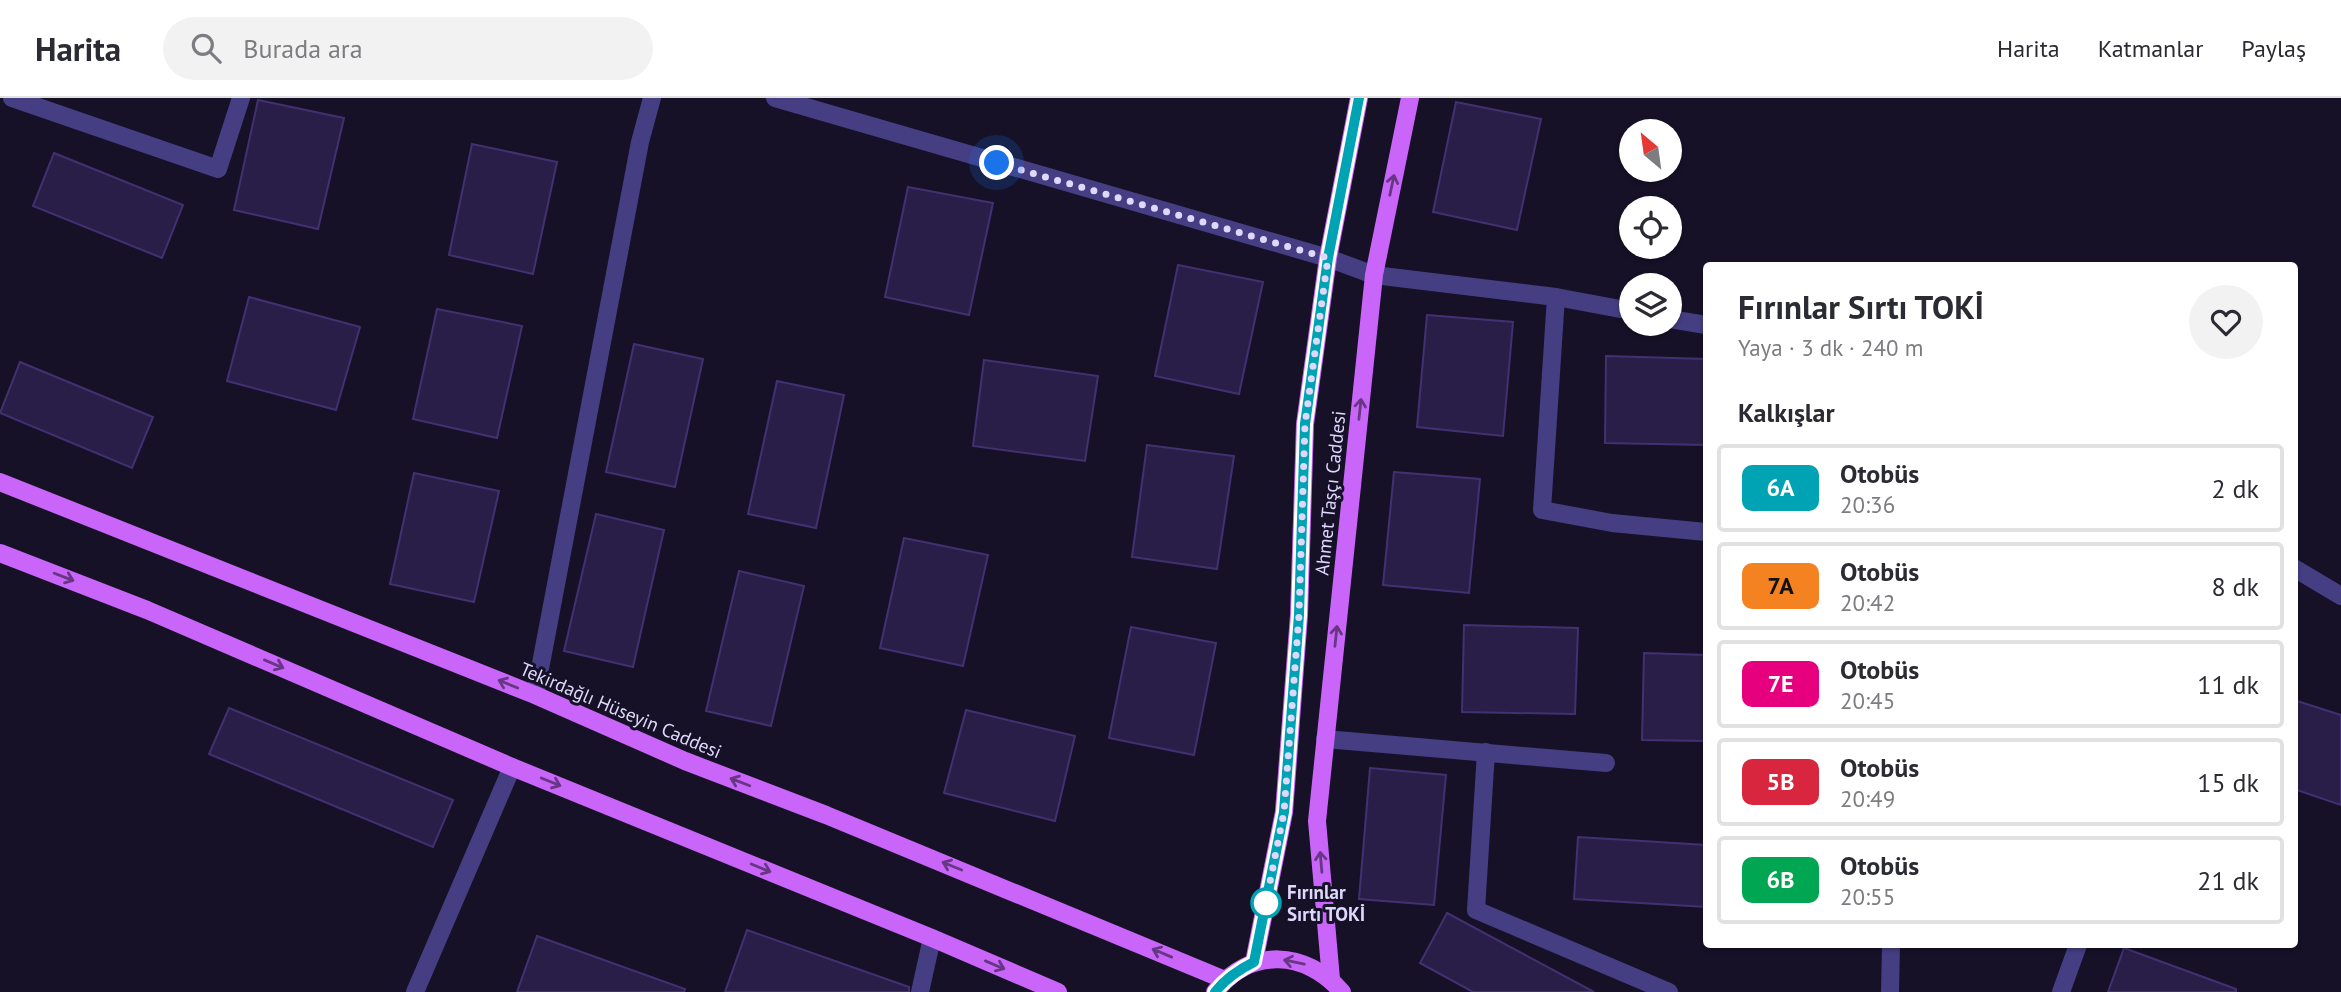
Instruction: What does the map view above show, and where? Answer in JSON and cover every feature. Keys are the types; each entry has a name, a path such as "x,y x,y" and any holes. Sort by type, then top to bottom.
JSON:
{"main road":[{"name":"Ahmet Taşçı Caddesi","path":"1254,962 1284,812 1299,615 1305,424 1328,258 1359,98"},
{"name":"Ahmet Taşçı Caddesi","path":"1336,986 1317,821 1374,275 1410,98"},
{"name":"Tekirdağlı Hüseyin Caddesi","path":"0,482 535,695 684,761 827,815 1220,986"},
{"path":"0,553 147,610 512,767 932,937 1058,992"},
{"path":"1220,986 1238,970 1254,962 1281,959 1308,965 1336,986"}],"street":[{"path":"12,98 218,169 241,98"},
{"path":"535,695 640,142 652,98"},
{"path":"775,98 1328,258 1374,275 1556,297 1619,309"},
{"path":"1556,297 1542,510 1612,523 1703,533"},
{"path":"1682,321 1703,325"},
{"path":"2298,570 2341,596"},
{"path":"1325,739 1606,763"},
{"path":"1486,752 1476,910 1669,992"},
{"path":"415,992 512,767"},
{"path":"920,992 932,937"},
{"path":"1890,992 1891,948"},
{"path":"2061,992 2077,948"}],"building":[{"path":"258,100 344,118 318,229 234,210"},
{"path":"1456,102 1541,119 1517,230 1433,212"},
{"path":"472,144 557,162 533,274 449,255"},
{"path":"54,153 183,205 162,258 33,206"},
{"path":"908,187 993,203 969,315 885,297"},
{"path":"1178,265 1263,282 1239,394 1155,376"},
{"path":"249,297 360,327 336,410 227,381"},
{"path":"437,309 522,326 497,438 413,419"},
{"path":"1427,315 1513,322 1503,436 1417,427"},
{"path":"634,344 703,359 675,487 606,472"},
{"path":"1606,356 1703,359 1703,445 1605,443"},
{"path":"984,360 1098,376 1085,461 973,446"},
{"path":"20,362 153,417 132,468 0,413"},
{"path":"777,381 844,395 816,528 748,514"},
{"path":"1147,445 1234,456 1217,569 1132,557"},
{"path":"1394,472 1480,479 1469,593 1383,585"},
{"path":"414,473 499,491 474,602 390,584"},
{"path":"596,514 664,530 633,667 564,651"},
{"path":"904,538 988,555 963,666 880,648"},
{"path":"739,571 804,586 771,726 706,711"},
{"path":"1464,625 1578,628 1575,714 1462,712"},
{"path":"1131,627 1216,643 1194,755 1109,738"},
{"path":"1644,653 1703,655 1703,741 1642,740"},
{"path":"2298,701 2341,715 2341,805 2298,790"},
{"path":"229,708 453,800 433,847 209,754"},
{"path":"966,710 1075,736 1055,821 944,793"},
{"path":"1370,768 1446,775 1434,905 1359,899"},
{"path":"1578,837 1703,845 1703,907 1574,899"},
{"path":"1447,913 1594,992 1473,992 1420,963"},
{"path":"747,930 909,987 909,992 725,992"},
{"path":"537,936 685,989 684,992 517,992"},
{"path":"2124,948 2236,989 2236,992 2108,992"}],"bus line":[{"name":"6A","path":"1215,992 1238,970 1254,962 1284,812 1299,615 1305,424 1328,258 1359,98"}],"place":[{"name":"Fırınlar Sırtı TOKİ","path":"1266,903"}],"route":[{"path":"997,163 1328,258 1305,424 1299,615 1284,812 1264,912 1266,903"}]}
